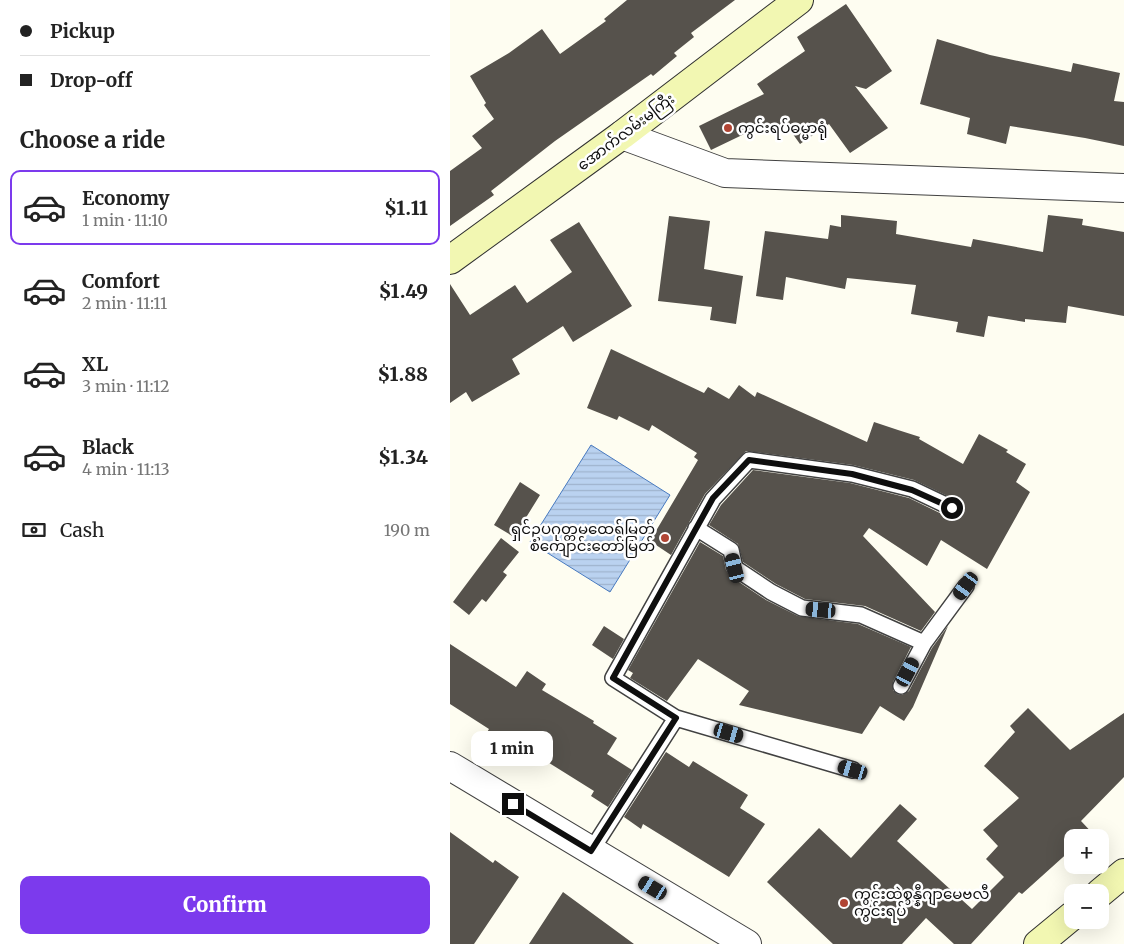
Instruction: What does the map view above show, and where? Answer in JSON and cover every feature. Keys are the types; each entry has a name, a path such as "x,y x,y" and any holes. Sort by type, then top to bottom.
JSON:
{"main road":[{"name":"အောက်လမ်းမကြီး","path":"450,260 622,136 799,0"},
{"path":"1109,886 1124,873"},
{"path":"1038,944 1064,923"}],"street":[{"path":"622,136 725,173 1124,188"},
{"path":"450,766 747,944"}],"lane":[{"path":"853,770 676,718 613,678 713,498 749,460 852,474 912,490 952,508"},
{"path":"696,528 731,550 735,568 770,592 802,608 861,615 924,643"},
{"path":"901,686 924,643 966,586"},
{"path":"591,851 676,718"}],"water":[{"path":"591,445 670,495 610,592 530,542"}],"building":[{"path":"627,0 735,0 691,33 694,37 674,53 677,56 653,76 651,74 555,141 491,191 494,195 450,226 450,171 482,148 472,136 494,119 484,105 486,103 470,76 509,53 542,29 560,54 606,21 604,19"},
{"path":"846,4 892,71 866,89 855,86 888,128 850,153 829,124 800,144 785,123 769,134 763,125 711,150 699,126 764,94 757,84 805,51 797,37"},
{"path":"937,39 990,55 1071,72 1073,63 1120,73 1114,101 1124,102 1124,146 1010,126 1006,144 967,134 970,118 920,104"},
{"path":"841,215 897,221 896,234 971,247 973,239 1043,252 1048,215 1083,219 1082,225 1124,232 1124,316 1068,306 1066,323 1025,319 1025,322 988,316 984,337 956,332 958,322 911,314 916,285 847,278 845,289 786,277 783,300 756,296 765,231 828,239 830,225 841,227"},
{"path":"669,216 710,221 704,269 743,276 736,324 710,320 712,307 658,301"},
{"path":"579,222 632,306 573,342 563,326 512,359 520,374 472,402 466,392 450,403 450,284 470,315 515,285 527,303 572,272 550,240"},
{"path":"611,349 704,393 708,387 729,399 739,385 755,397 757,392 867,442 874,422 920,437 919,439 963,464 979,434 1008,450 1006,452 1026,464 1016,482 1030,492 987,569 941,540 927,566 869,528 863,536 935,612 921,631 865,606 805,599 776,584 743,562 738,544 709,525 721,505 753,470 850,483 909,498 948,517 953,517 960,512 961,507 956,500 914,480 853,465 746,451 705,494 671,555 650,541 698,460 694,457 697,453 652,425 649,431 619,416 617,420 587,408"},
{"path":"520,482 540,495 514,537 494,525"},
{"path":"501,538 519,552 503,572 507,575 486,602 482,599 469,615 453,602"},
{"path":"700,542 723,556 726,570 730,576 766,600 798,616 858,624 911,647 893,682 893,690 897,694 902,695 909,691 932,648 948,626 913,707 904,721 880,706 862,734 739,705 749,691 698,659 667,701 630,678 633,673 628,670"},
{"path":"604,626 624,639 613,659 592,645"},
{"path":"450,644 516,687 527,671 546,684 542,690 594,721 593,723 617,738 607,754 632,770 608,807 591,796 594,791 538,756 531,766 506,746 503,751 483,739 489,729 450,704"},
{"path":"1028,708 1070,750 1124,713 1124,777 1081,821 1089,829 1064,829 1064,856 1022,894 1019,892 971,944 954,944 926,918 902,944 833,944 767,882 819,828 851,858 900,804 917,819 897,841 972,909 1004,877 986,859 998,846 983,830 1019,798 984,766 1015,732 1010,726"},
{"path":"666,752 689,767 693,761 748,795 740,808 765,824 729,877 643,824 641,829 624,817"},
{"path":"450,832 493,863 495,860 519,877 474,944 450,944"},
{"path":"563,892 634,944 529,944"}],"place":[{"name":"ကွင်းရပ်ဓမ္မာရုံ","path":"728,128"},
{"name":"ရှင်ဥပဂုတ္တမထေရ်မြတ် စံကျောင်းတော်မြတ်","path":"665,538"},
{"name":"ကွင်းထဲစွန္နီဂျာမေဗလီ ကွင်းရပ်","path":"844,903"}],"route":[{"path":"513,804 591,851 676,718 613,678 713,498 749,460 852,474 912,490 952,508"}]}
